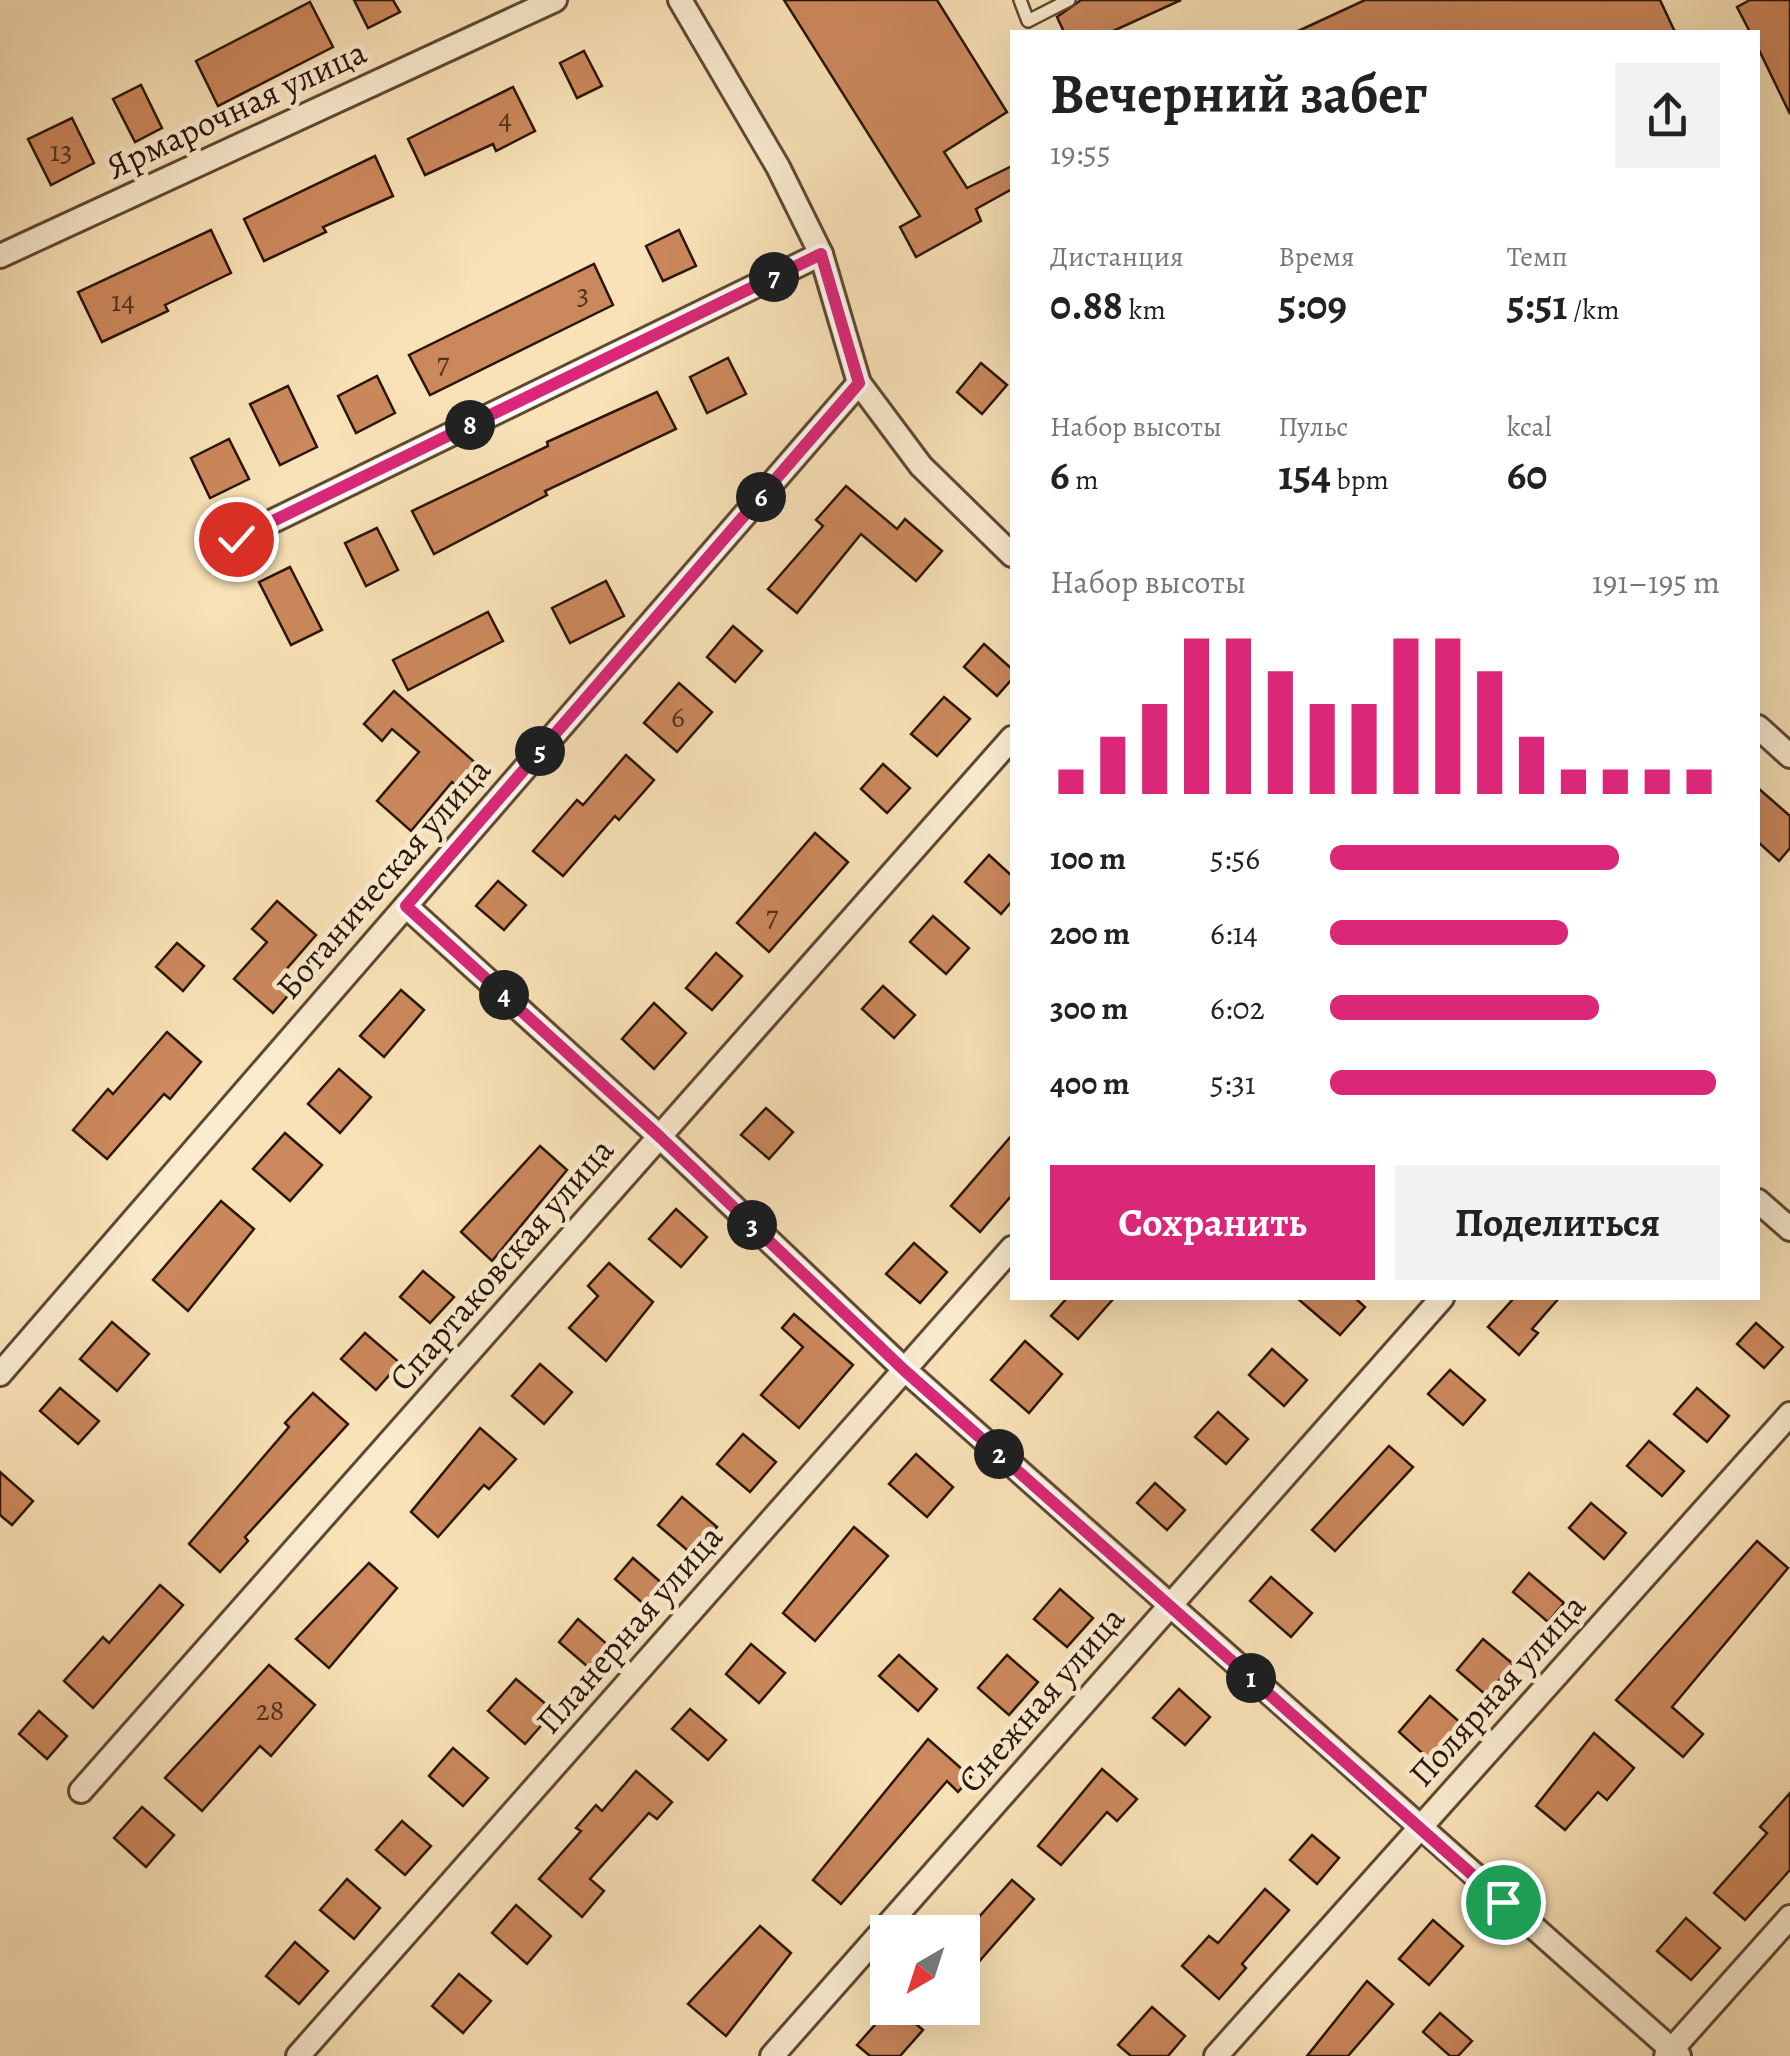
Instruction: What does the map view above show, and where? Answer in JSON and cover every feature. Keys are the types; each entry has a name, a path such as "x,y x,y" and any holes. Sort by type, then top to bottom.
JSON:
{"street":[{"name":"Ярмарочная улица","path":"0,256 555,0"},
{"path":"680,0 778,168 821,254 859,383 922,466 1010,553"},
{"path":"236,539 821,254"},
{"name":"Ботаническая улица","path":"0,1374 859,383"},
{"path":"1760,729 1790,756"},
{"name":"Спартаковская улица","path":"82,1792 1010,740"},
{"path":"406,906 660,1137 904,1370 1672,2054 1790,1917"},
{"path":"1760,1203 1790,1229"},
{"name":"Планерная улица","path":"298,2056 1010,1250"},
{"name":"Снежная улица","path":"772,2056 1440,1300"},
{"name":"Полярная улица","path":"1216,2056 1790,1414"}],"lane":[{"path":"1020,0 1028,20 1070,0"}],"building":[{"path":"354,0 393,0 400,12 368,28"},
{"path":"784,0 937,0 1007,112 944,152 967,188 1010,167 1010,190 976,209 981,221 916,257 900,227 920,216"},
{"path":"1081,0 1181,0 1115,30 1063,30 1057,17"},
{"path":"1365,0 1660,0 1674,30 1300,30"},
{"path":"1750,0 1790,0 1790,114 1760,52 1760,30 1749,30 1737,7"},
{"path":"310,2 333,47 218,106 196,61"},
{"path":"584,51 602,86 577,98 560,63"},
{"path":"141,85 162,128 135,142 113,99"},
{"path":"513,87 535,131 496,151 493,144 425,175 408,139"},
{"path":"72,118 94,163 51,185 28,139"},
{"path":"375,156 393,196 323,227 326,232 264,261 244,219"},
{"path":"211,230 231,273 165,305 168,311 102,342 78,292"},
{"path":"679,230 696,266 663,281 646,246"},
{"path":"594,264 613,305 430,395 409,355"},
{"path":"728,358 746,394 707,413 690,377"},
{"path":"981,363 1007,385 982,414 957,392"},
{"path":"377,376 395,413 356,433 338,396"},
{"path":"288,386 317,447 280,465 250,404"},
{"path":"657,392 676,429 545,491 547,495 434,554 412,511 548,446 547,442"},
{"path":"229,439 249,479 210,498 191,458"},
{"path":"846,486 897,529 905,519 942,551 916,581 861,534 797,613 768,589 823,526 816,520"},
{"path":"377,528 398,570 366,586 345,543"},
{"path":"290,567 322,630 291,645 259,582"},
{"path":"606,581 624,616 570,643 552,608"},
{"path":"488,612 503,641 408,690 393,660"},
{"path":"733,626 762,651 735,682 707,657"},
{"path":"984,644 1010,667 1010,681 997,696 964,667"},
{"path":"679,683 712,712 677,752 644,723"},
{"path":"394,691 488,774 468,796 452,782 411,831 377,801 419,752 392,729 382,741 364,724"},
{"path":"944,697 970,719 937,756 911,734"},
{"path":"626,755 654,780 619,820 615,816 563,876 533,851 577,800 583,805"},
{"path":"883,764 910,788 887,813 861,789"},
{"path":"1760,790 1790,816 1790,848 1779,861 1760,844"},
{"path":"815,833 848,862 769,952 737,923"},
{"path":"989,855 1010,874 1010,903 1001,914 965,882"},
{"path":"498,881 526,905 504,930 476,906"},
{"path":"277,901 316,935 277,980 291,992 273,1013 234,979 267,942 252,929"},
{"path":"933,916 969,948 946,974 910,942"},
{"path":"177,943 204,966 183,991 156,967"},
{"path":"716,953 742,976 712,1010 686,988"},
{"path":"883,986 915,1015 894,1038 862,1009"},
{"path":"401,990 424,1010 384,1057 360,1036"},
{"path":"654,1003 686,1033 654,1069 622,1039"},
{"path":"167,1032 201,1062 170,1099 164,1094 107,1159 73,1130 108,1089 113,1094"},
{"path":"339,1069 371,1097 340,1133 308,1104"},
{"path":"766,1108 793,1132 769,1159 741,1135"},
{"path":"285,1133 322,1165 290,1201 253,1169"},
{"path":"1010,1137 1010,1197 980,1232 951,1206"},
{"path":"540,1146 567,1170 492,1261 461,1232"},
{"path":"221,1201 254,1229 188,1311 153,1280"},
{"path":"676,1209 707,1237 681,1267 649,1239"},
{"path":"914,1243 947,1272 920,1303 886,1274"},
{"path":"609,1263 653,1302 606,1361 569,1328 598,1296 588,1286"},
{"path":"423,1271 454,1297 430,1323 400,1297"},
{"path":"1065,1300 1112,1300 1078,1339 1051,1316"},
{"path":"1299,1300 1357,1300 1365,1307 1340,1335"},
{"path":"1512,1300 1557,1300 1532,1329 1538,1333 1519,1355 1488,1327"},
{"path":"794,1314 853,1365 799,1428 761,1395 803,1347 782,1328"},
{"path":"112,1322 149,1354 117,1391 80,1359"},
{"path":"1756,1323 1783,1347 1764,1368 1737,1344"},
{"path":"365,1333 400,1363 376,1390 341,1359"},
{"path":"1025,1341 1062,1374 1029,1413 991,1380"},
{"path":"1272,1349 1307,1380 1284,1406 1249,1375"},
{"path":"540,1364 572,1392 544,1424 512,1396"},
{"path":"1450,1370 1485,1400 1463,1425 1428,1394"},
{"path":"60,1388 99,1421 78,1444 40,1411"},
{"path":"1697,1388 1729,1416 1707,1442 1674,1414"},
{"path":"313,1393 348,1424 245,1537 248,1541 220,1572 189,1544 289,1427 285,1423"},
{"path":"1218,1412 1248,1439 1226,1464 1195,1437"},
{"path":"480,1428 516,1459 489,1489 484,1485 438,1537 411,1512"},
{"path":"743,1434 776,1462 750,1492 717,1464"},
{"path":"1649,1441 1684,1471 1662,1496 1627,1466"},
{"path":"1389,1446 1413,1467 1335,1551 1312,1530"},
{"path":"916,1454 953,1487 927,1517 889,1484"},
{"path":"0,1472 33,1501 12,1525 0,1515"},
{"path":"1155,1483 1185,1510 1167,1530 1137,1503"},
{"path":"682,1497 717,1527 693,1555 658,1525"},
{"path":"1591,1503 1626,1533 1604,1559 1569,1528"},
{"path":"854,1527 888,1556 815,1641 783,1613"},
{"path":"1757,1541 1788,1568 1672,1707 1703,1734 1683,1757 1616,1700"},
{"path":"633,1558 664,1585 646,1606 615,1579"},
{"path":"369,1563 397,1588 329,1668 296,1639"},
{"path":"1529,1573 1564,1603 1548,1622 1513,1592"},
{"path":"1271,1577 1312,1613 1291,1637 1250,1601"},
{"path":"160,1585 183,1605 93,1708 64,1681 103,1637 109,1643"},
{"path":"1060,1589 1093,1618 1067,1647 1034,1619"},
{"path":"578,1619 608,1645 588,1667 559,1642"},
{"path":"1483,1639 1513,1664 1486,1695 1457,1670"},
{"path":"751,1644 785,1673 759,1703 726,1674"},
{"path":"899,1655 937,1689 918,1711 879,1676"},
{"path":"1007,1655 1038,1682 1009,1715 978,1688"},
{"path":"269,1665 315,1705 271,1756 260,1746 202,1811 165,1778"},
{"path":"516,1679 554,1711 525,1744 488,1711"},
{"path":"1179,1689 1210,1717 1185,1745 1153,1718"},
{"path":"1430,1696 1462,1724 1430,1760 1399,1732"},
{"path":"690,1709 726,1740 708,1760 672,1729"},
{"path":"39,1711 67,1736 47,1759 19,1734"},
{"path":"1594,1733 1634,1768 1607,1800 1598,1792 1565,1830 1536,1806"},
{"path":"928,1739 971,1777 958,1792 947,1781 841,1904 813,1880"},
{"path":"453,1748 488,1778 463,1806 429,1776"},
{"path":"1102,1769 1137,1799 1117,1821 1107,1812 1061,1865 1038,1846"},
{"path":"636,1771 672,1802 657,1819 649,1813 590,1879 604,1891 582,1917 539,1879 581,1831 576,1828 596,1805 602,1811"},
{"path":"1790,1793 1790,1870 1745,1920 1714,1893 1767,1833 1760,1827"},
{"path":"142,1807 174,1835 146,1867 114,1838"},
{"path":"402,1821 431,1846 405,1875 376,1850"},
{"path":"1312,1835 1339,1858 1317,1884 1290,1860"},
{"path":"347,1879 380,1908 354,1939 320,1910"},
{"path":"1012,1880 1034,1899 980,1960 980,1916"},
{"path":"1265,1889 1289,1910 1242,1964 1246,1968 1219,1999 1182,1966 1209,1936 1218,1943"},
{"path":"516,1905 551,1936 527,1964 492,1933"},
{"path":"1686,1918 1720,1948 1691,1980 1657,1951"},
{"path":"1433,1920 1463,1946 1429,1985 1399,1959"},
{"path":"760,1926 791,1953 726,2036 688,2004"},
{"path":"295,1942 328,1971 299,2004 266,1976"},
{"path":"459,1974 491,2001 463,2033 432,2006"},
{"path":"1367,1981 1393,2004 1348,2056 1307,2056"},
{"path":"1152,2007 1185,2036 1168,2056 1131,2056 1118,2045"},
{"path":"1440,2013 1472,2041 1458,2056 1450,2056 1423,2032"},
{"path":"875,2025 917,2025 923,2030 900,2056 870,2056 857,2045"}],"route":[{"path":"236,539 821,254 859,383 406,906 660,1137 904,1370 1503,1902"}]}
